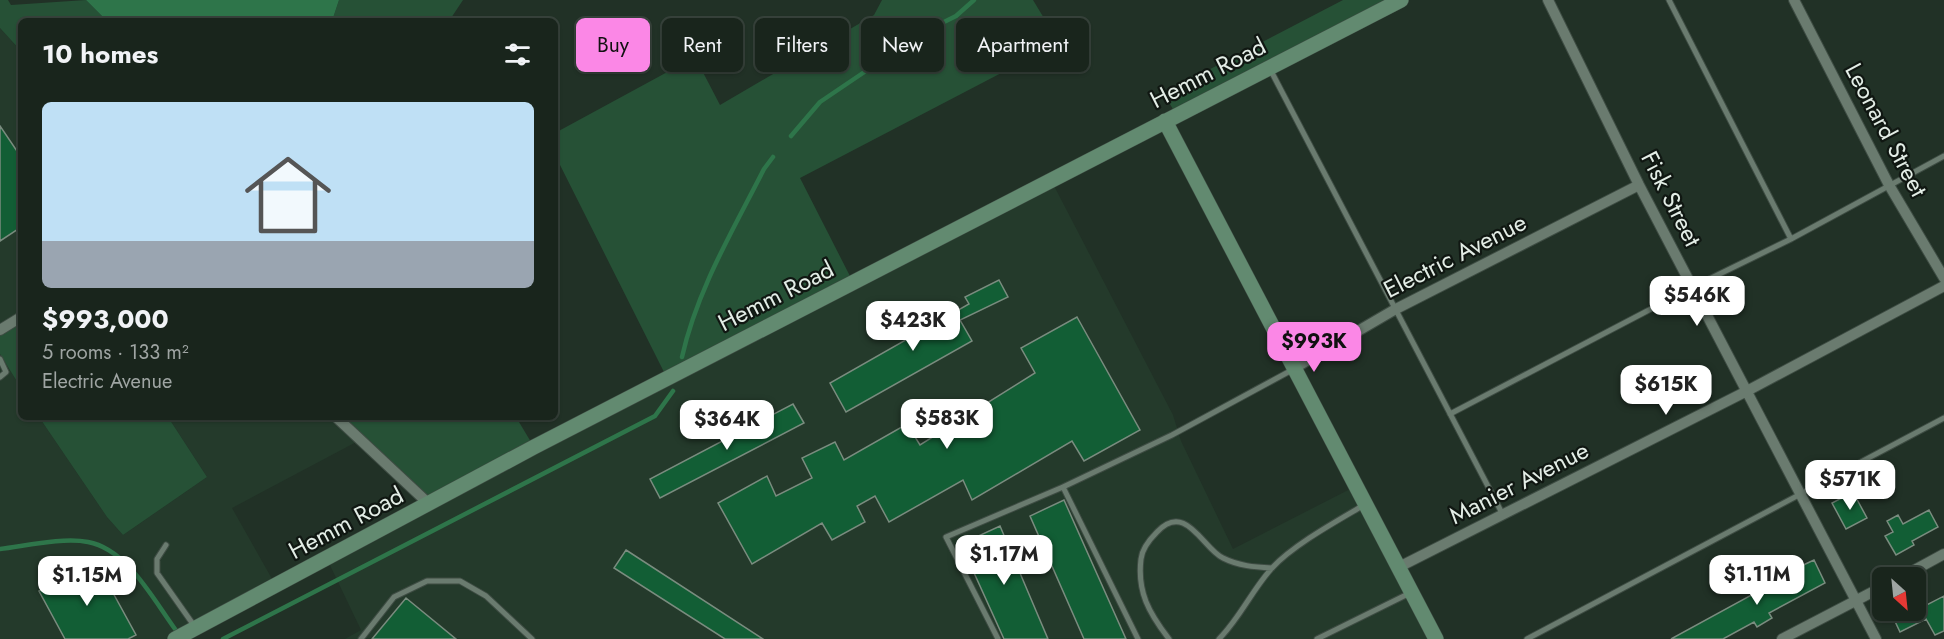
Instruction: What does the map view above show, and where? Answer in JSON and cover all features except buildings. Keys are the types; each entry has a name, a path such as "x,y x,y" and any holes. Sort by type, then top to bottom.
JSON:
{"street":[{"name":"Hemm Road","path":"175,639 534,447 1401,0"},
{"name":"Fisk Street","path":"1548,0 1639,185 1876,639"},
{"name":"Leonard Street","path":"1794,0 1889,184 1944,278"},
{"path":"1165,121 1436,639"},
{"name":"Electric Avenue","path":"1293,369 1394,310 1639,185"},
{"name":"Manier Avenue","path":"1399,567 1747,391 1944,286"},
{"path":"0,330 18,319"},
{"path":"339,420 429,504"},
{"path":"1920,567 1944,554"},
{"path":"1782,639 1872,592"}],"lane":[{"path":"1669,0 1791,239"},
{"path":"1269,67 1503,515"},
{"path":"1450,414 1693,287 1791,239 1944,156"},
{"path":"0,359 6,372 0,377"},
{"path":"998,639 946,537 1063,487 1172,435 1293,369"},
{"path":"1527,639 1944,418"},
{"path":"1063,487 1138,639"},
{"path":"1218,639 1250,601 1272,568 1332,524 1365,504"},
{"path":"1168,639 1147,605 1139,586 1141,556 1150,539 1162,527 1178,522 1191,526 1220,557 1243,566 1272,568"},
{"path":"166,545 157,559 157,573 196,628"},
{"path":"361,639 394,597 427,581 460,581 486,596 532,639"},
{"path":"1317,639 1412,592"}],"shaded area":[{"path":"0,0 8,0 11,5 86,0 104,18 18,18 18,48 0,28"},
{"path":"86,0 339,0 333,18 104,18"},
{"path":"339,0 463,0 451,18 333,18"},
{"path":"882,0 1033,0 1044,18 956,18 956,72 1003,72 800,178 853,282 667,378 558,161 558,131 667,72 703,72 720,105 776,72 849,72 849,30 861,23 861,72 944,72 944,18 869,18 874,15"},
{"path":"1343,0 1401,0 1176,115 1164,93"},
{"path":"0,28 18,48 18,319 0,330"},
{"path":"1051,180 1173,415 1181,441 1233,549 1356,486 1436,639 345,639 361,630 327,559"},
{"path":"18,319 18,383 0,354 0,330"},
{"path":"0,354 18,383 18,420 41,420 107,517 123,535 207,477 170,420 339,420 360,440 232,508 276,586 175,639 0,639"},
{"path":"41,420 170,420 207,477 123,535 107,517"},
{"path":"339,420 518,420 534,447 429,504"}],"waterway":[{"path":"791,136 820,102 922,33 956,16 974,0"},
{"path":"682,357 706,284 764,169 773,157"},
{"path":"223,639 655,416 673,391"},
{"path":"0,549 67,541 88,542 102,547 115,554 138,577 175,629"}]}
